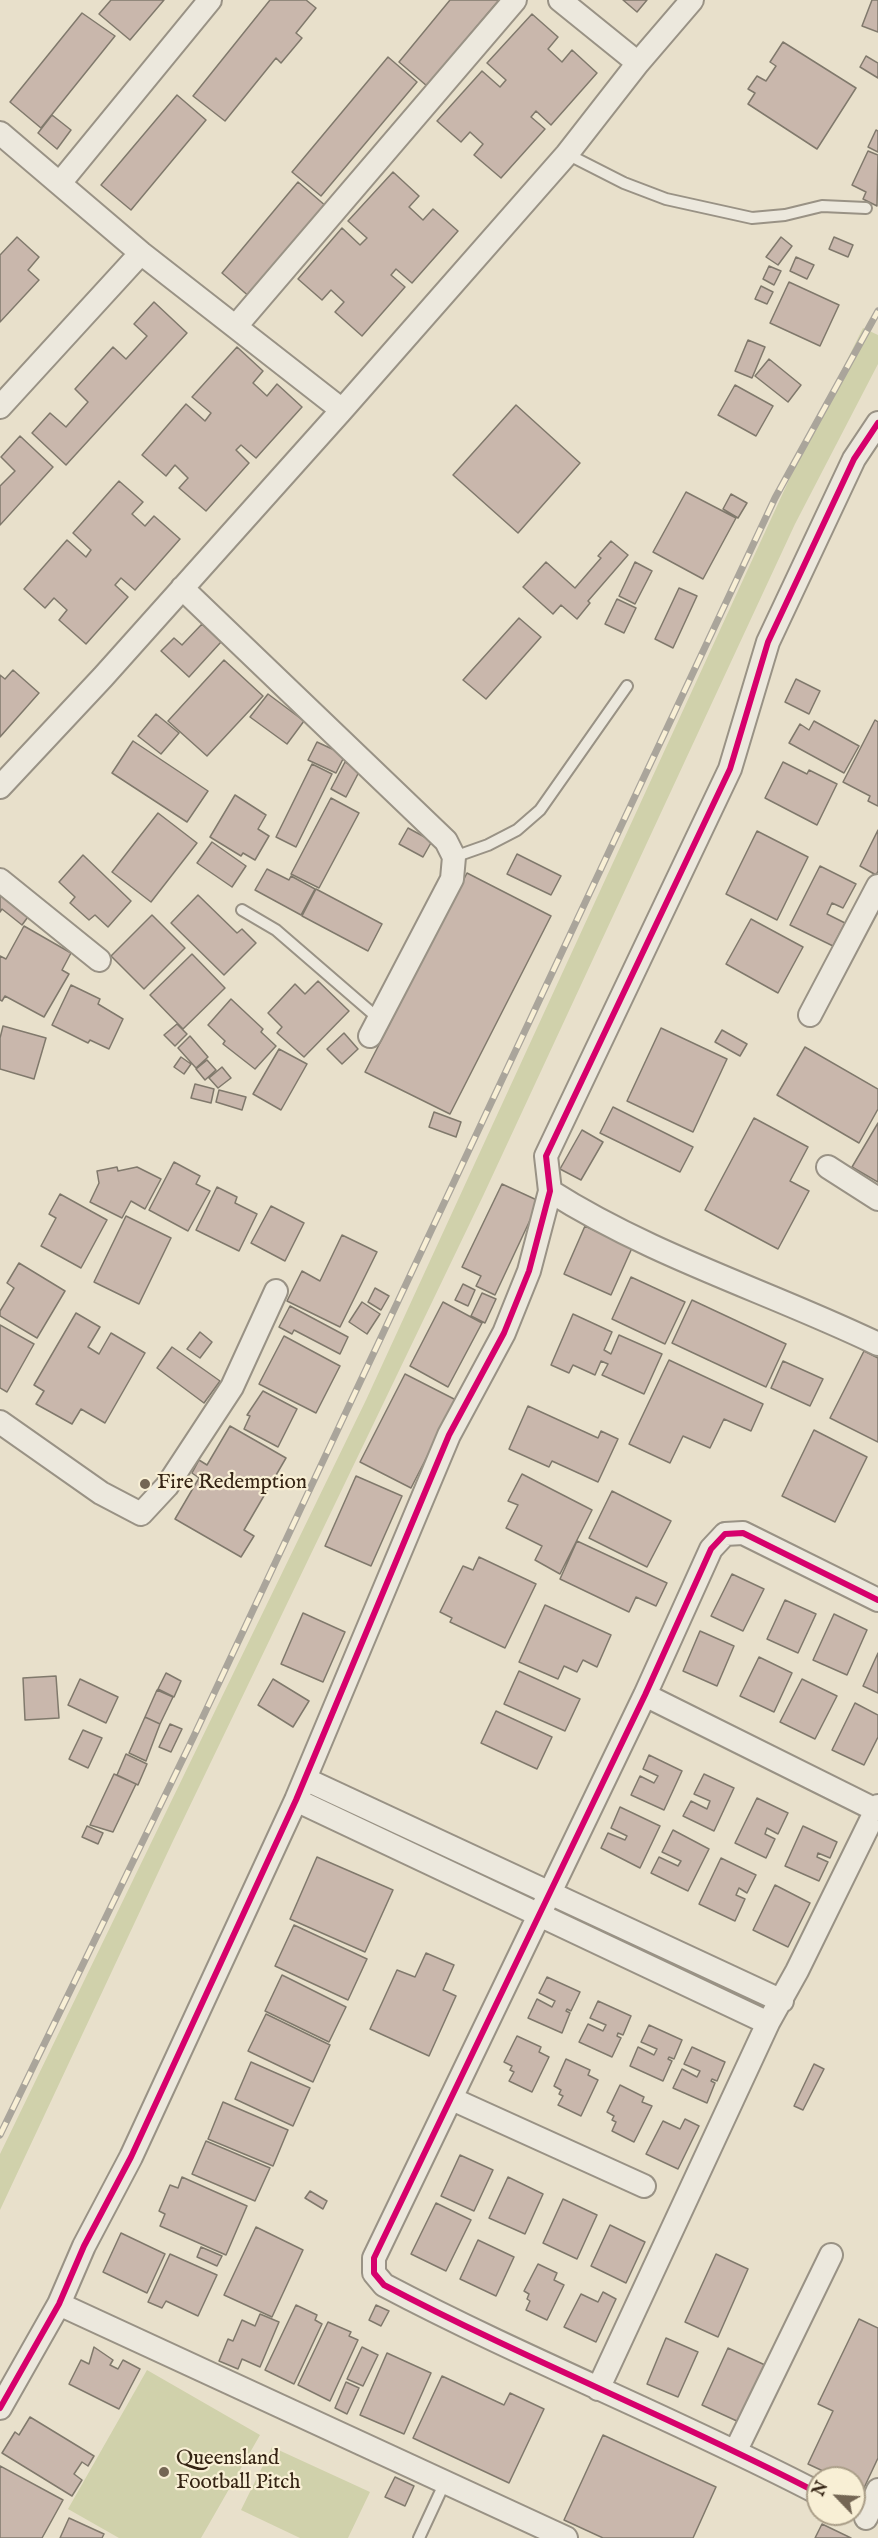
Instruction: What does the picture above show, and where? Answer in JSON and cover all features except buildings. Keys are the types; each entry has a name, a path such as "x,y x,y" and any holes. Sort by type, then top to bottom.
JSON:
{"street":[{"path":"60,183 210,0"},
{"path":"236,326 515,0"},
{"path":"560,0 638,63"},
{"path":"0,787 103,677 342,410 567,154 638,63 692,0"},
{"path":"0,133 141,253 342,410"},
{"path":"0,407 141,253"},
{"path":"0,2408 58,2304 84,2246 131,2157 296,1800 449,1435 504,1333 529,1271 550,1191 546,1156 730,769 768,642 854,459 878,423"},
{"path":"182,588 446,841 454,857 452,879 374,1027"},
{"path":"0,880 99,960"},
{"path":"810,1015 878,886"},
{"path":"828,1167 878,1199"},
{"path":"550,1191 608,1225 878,1344"},
{"path":"0,1422 101,1494 141,1514 167,1486 232,1387 276,1291"},
{"path":"806,2487 736,2450 598,2389 399,2293 384,2285 374,2273 374,2258 645,1695 711,1549 725,1534 743,1533 878,1600"},
{"path":"598,2389 768,2023 782,2001 877,1808 645,1695"},
{"path":"305,1779 782,2001"},
{"path":"296,1800 768,2023"},
{"path":"452,2099 644,2186"},
{"path":"736,2450 831,2255"},
{"path":"58,2304 566,2538"},
{"path":"866,2518 878,2490"}],"lane":[{"path":"567,154 624,183 666,199 752,218 785,215 822,206 866,208"},
{"path":"454,857 488,845 517,830 540,810 627,686"},
{"path":"242,910 276,930 374,1027"},
{"path":"418,2538 445,2482"}],"green space":[{"path":"863,328 878,335 878,364 795,524 483,1196 172,1843 0,2210 0,2154 366,1400 811,432"},
{"name":"Queensland Football Pitch","path":"147,2370 260,2435 201,2538 119,2538 68,2509"},
{"path":"272,2447 370,2492 348,2538 300,2538 241,2510"}],"railway":[{"path":"0,2135 193,1738 775,498 878,311"}],"cycle path":[{"path":"0,2408 59,2304 84,2246 131,2157 296,1800 449,1435 504,1333 529,1271 550,1191 546,1156 730,769 768,642 854,459 878,423"},
{"path":"806,2487 492,2339 384,2285 374,2273 374,2258 645,1695 711,1549 725,1534 743,1533 878,1600"}],"place":[{"name":"Fire Redemption","path":"145,1484"},
{"name":"Queensland Football Pitch","path":"164,2472"}]}
